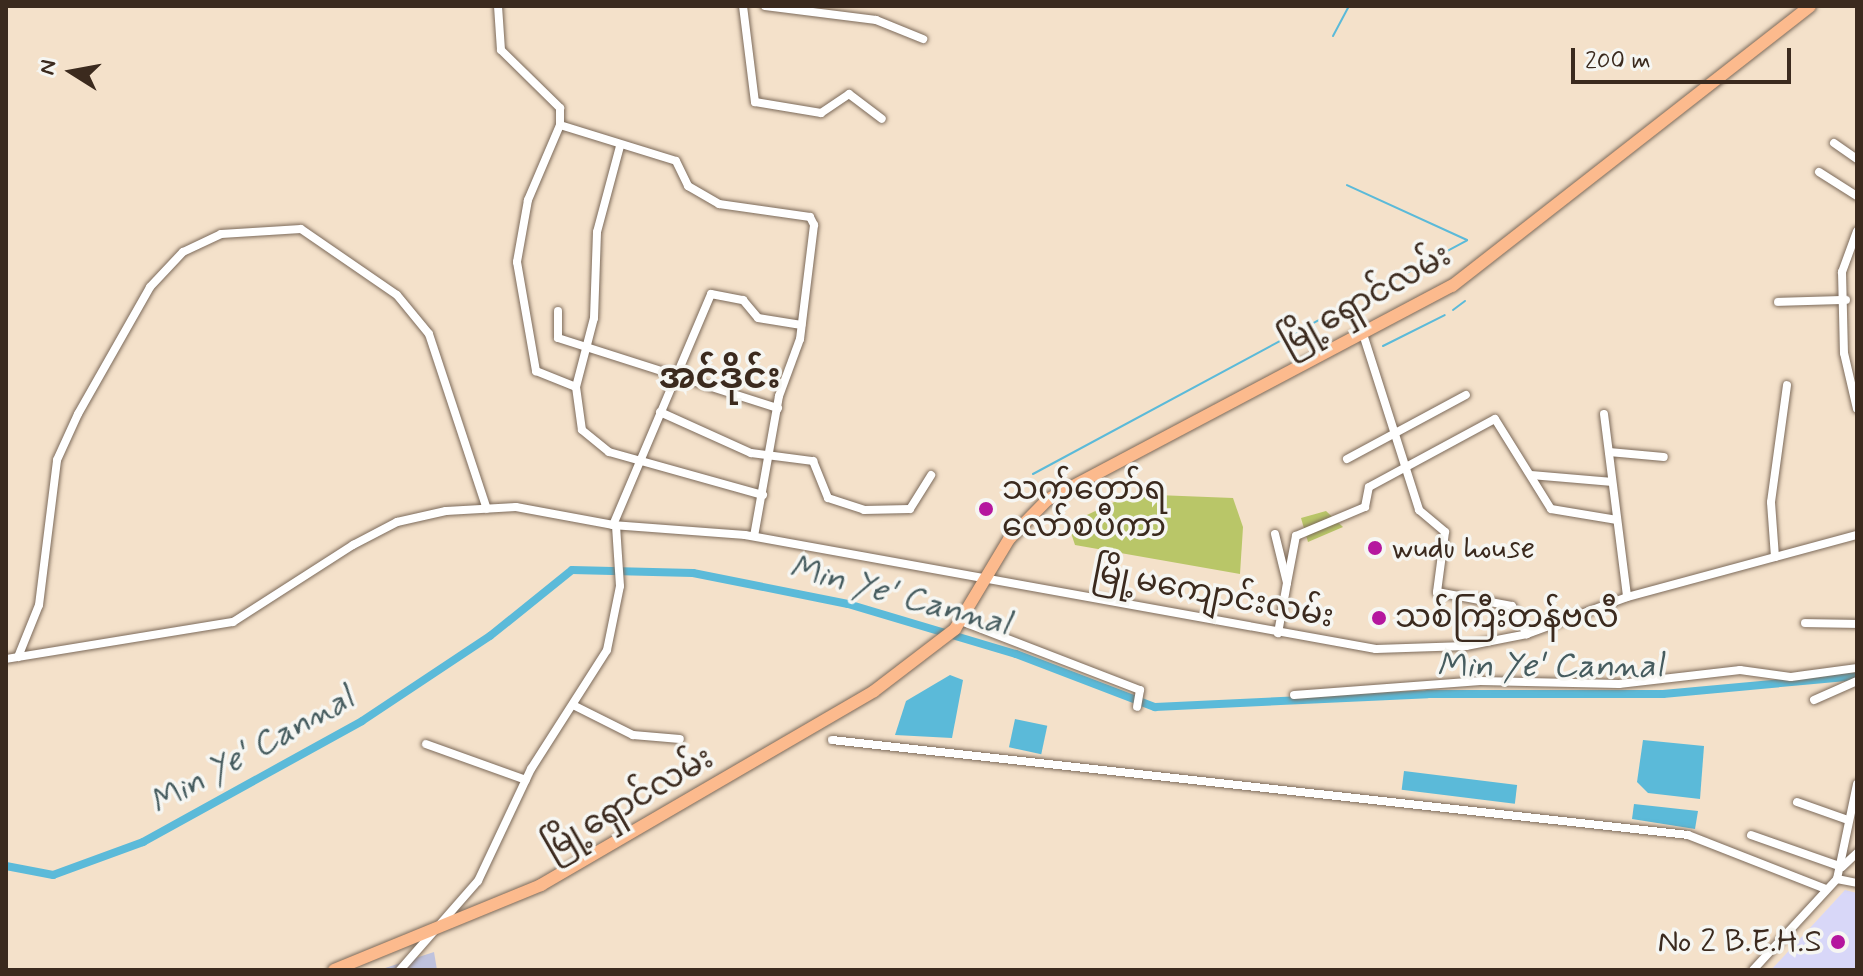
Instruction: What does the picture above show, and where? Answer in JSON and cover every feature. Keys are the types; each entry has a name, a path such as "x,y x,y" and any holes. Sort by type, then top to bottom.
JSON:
{"main road":[{"name":"မြို့ရှောင်လမ်း","path":"334,970 434,931 617,846 933,650 958,625 991,578 1009,539 1047,500 1363,334 1483,263 1810,6"}],"street":[{"path":"498,6 501,50 554,98 560,125 528,200 517,262 536,371 576,387"},
{"path":"743,6 755,102 821,113 849,94 882,119"},
{"path":"765,6 876,20 923,39"},
{"path":"560,125 676,161 688,186 719,204 810,217 801,325 778,408 754,536"},
{"path":"1834,143 1857,159"},
{"path":"620,146 597,232 588,346 576,387 582,430 609,452 763,495"},
{"path":"1819,172 1857,196"},
{"path":"18,657 39,605 57,460 78,414 150,287 183,252 221,234 301,229 397,295 429,334 487,509"},
{"path":"1856,236 1842,272 1846,300 1845,361 1857,409"},
{"path":"400,970 478,881 526,780 575,706 615,628 615,525 637,460 711,294 743,300 758,318 801,325"},
{"path":"1778,302 1846,300"},
{"path":"558,311 558,338 778,408"},
{"path":"1363,334 1419,510 1445,532 1437,592 1512,606 1527,634"},
{"path":"1775,557 1771,502 1787,385"},
{"path":"1347,459 1466,395"},
{"path":"660,412 709,439 820,466 828,498 883,513 910,509 931,475"},
{"path":"1604,414 1627,597"},
{"path":"1278,633 1296,536 1365,507 1369,487 1495,419 1551,509 1617,520"},
{"path":"1609,452 1664,457"},
{"path":"1532,475 1612,482"},
{"name":"မြို့မကျောင်းလမ်း","path":"6,659 233,622 397,522 487,509 562,513 615,525 754,536 1376,649 1466,646 1527,634 1627,597 1857,535"},
{"path":"1275,534 1287,583"},
{"path":"1805,623 1857,624"},
{"path":"958,625 1140,690 1137,707"},
{"path":"1294,695 1480,681 1631,683 1740,670 1791,677 1857,668"},
{"path":"1814,700 1857,681"},
{"path":"575,706 633,735 680,739"},
{"path":"832,740 1688,835 1826,889"},
{"path":"426,744 526,780"},
{"path":"1753,970 1837,879 1842,867 1845,819 1857,784"},
{"path":"1797,802 1845,819"},
{"path":"1751,835 1842,867"},
{"path":"1842,867 1857,853"},
{"path":"1837,879 1857,883"}],"shaded area":[{"path":"1845,890 1857,893 1857,970 1771,970"},
{"path":"434,952 437,970 379,970"}],"green space":[{"path":"1131,494 1233,498 1243,527 1240,574 1075,545 1068,524"},
{"path":"1326,511 1343,527 1308,542 1301,518"}],"water":[{"path":"950,675 963,680 952,738 895,735 906,701"},
{"path":"1015,719 1047,726 1041,754 1009,747"},
{"path":"1643,740 1704,746 1700,799 1648,793 1637,782"},
{"path":"1404,771 1517,785 1515,804 1402,790"},
{"path":"1634,804 1698,811 1695,829 1632,819"}],"waterway":[{"path":"1333,36 1349,6"},
{"path":"1033,474 1467,240 1347,185"},
{"path":"1453,310 1465,301"},
{"path":"1383,346 1445,315"},
{"name":"Min Ye' Cannal","path":"6,866 53,875 143,842 362,721 490,636 572,570 693,573 848,604 1016,654 1155,707 1428,694 1663,694 1857,676"}],"place":[{"name":"သက်တော်ရ လော်စပီကာ","path":"986,509"},
{"name":"wudu house","path":"1375,548"},
{"name":"သစ်ကြီးတန်ဗလီ","path":"1379,618"},
{"name":"No 2 B.E.H.S","path":"1838,942"}],"district":[{"name":"အင်ဒိုင်း","path":"720,379"}]}
